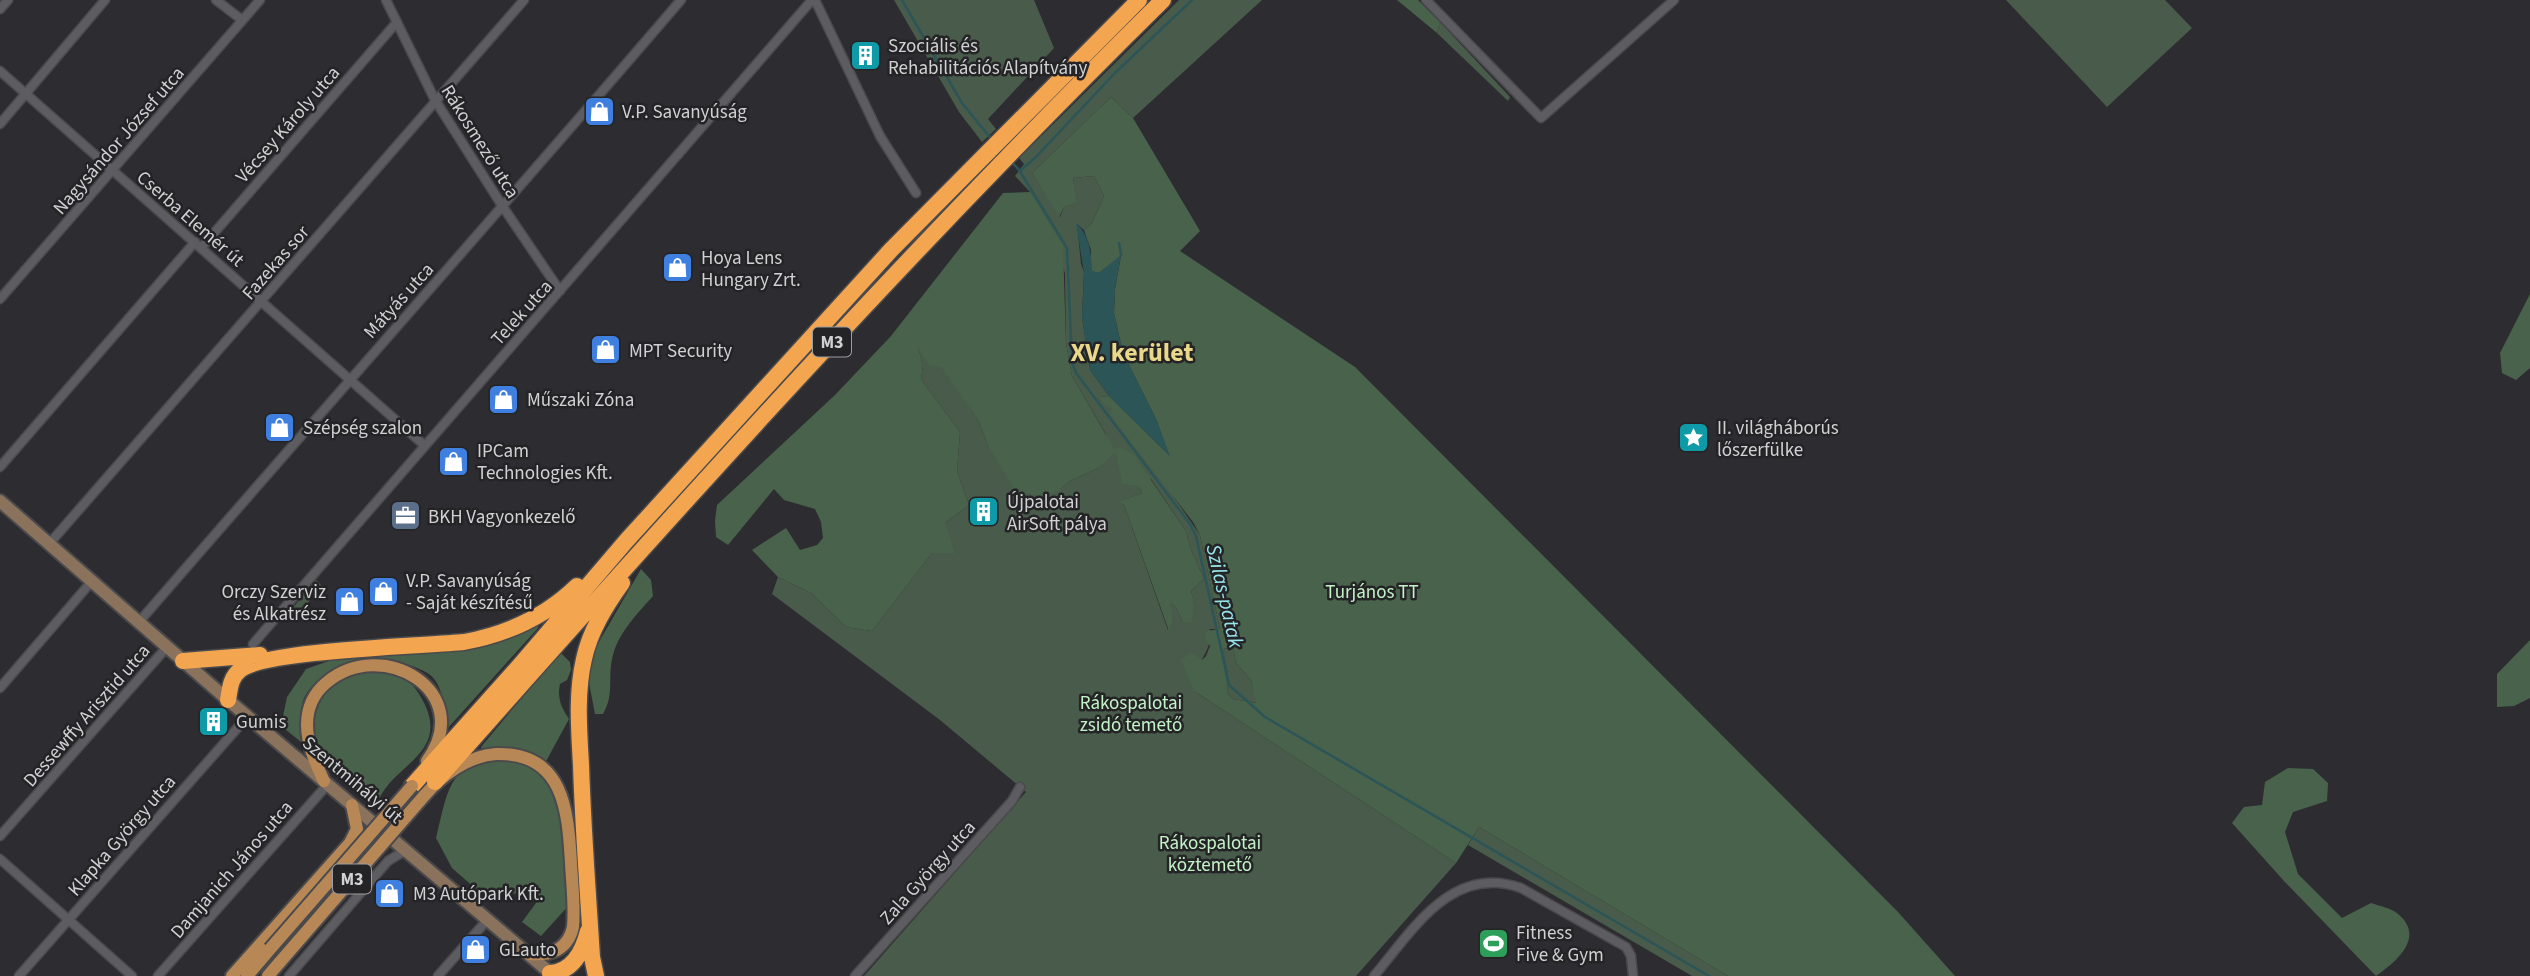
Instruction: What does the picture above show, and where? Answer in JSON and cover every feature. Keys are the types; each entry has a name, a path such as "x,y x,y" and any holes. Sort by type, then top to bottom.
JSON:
{"highway":[{"name":"M3","path":"418,791 520,665 627,540 890,251 1139,0"},
{"name":"M3","path":"435,782 667,520 894,275 1163,0"},
{"path":"596,976 589,918 579,728 583,660 601,614 663,533 667,520"},
{"path":"228,700 231,680 238,671 252,663 294,656 464,642 520,627 567,595 606,554 627,540"},
{"path":"183,661 266,655 294,656"},
{"path":"552,974 562,971 576,958 587,934 589,918"}],"main road":[{"name":"Szentmihályi út","path":"0,501 228,700 552,974"},
{"path":"326,782 309,742 307,727 311,702 319,689 332,677 347,669 379,665 397,668 414,676 427,686 440,709 441,736 418,791"},
{"path":"435,782 466,761 506,754 535,762 556,781 567,810 573,928 568,942 558,950 548,954 528,954"},
{"name":"M3","path":"247,976 418,791 435,782"},
{"name":"M3","path":"268,976 418,791"},
{"path":"232,976 350,843 357,828 352,805"}],"street":[{"path":"0,9 8,0"},
{"path":"0,124 105,0"},
{"path":"216,0 242,20"},
{"name":"Nagysándor József utca","path":"0,299 260,0"},
{"name":"Rákosmező utca","path":"386,0 435,100 560,291"},
{"name":"Fazekas sor","path":"49,544 524,0"},
{"name":"Mátyás utca","path":"139,622 681,0"},
{"path":"813,0 880,136 916,193"},
{"name":"Telek utca","path":"253,644 813,0"},
{"path":"1426,0 1541,118 1674,0"},
{"name":"Vécsey Károly utca","path":"0,467 397,22"},
{"name":"Cserba Elemér út","path":"0,71 424,445"},
{"path":"0,688 92,581"},
{"name":"Dessewffy Arisztid utca","path":"0,836 167,647"},
{"name":"Klapka György utca","path":"19,976 248,716"},
{"name":"Damjanich János utca","path":"158,976 326,782"},
{"name":"Zala György utca","path":"855,976 1012,801 1020,787"},
{"path":"289,976 388,861 401,853 410,852"},
{"path":"0,859 132,976"},
{"path":"1374,976 1436,904 1449,894 1465,887 1507,883 1521,888 1626,947 1631,956 1633,976"},
{"path":"438,976 488,919"}],"green space":[{"path":"894,0 1034,0 1054,48 988,119 996,129 982,142 959,112"},
{"name":"Rákospalotai köztemető","path":"1179,0 1262,0 1133,118 1111,97 1032,173 1060,217 1064,207 1076,203 1073,178 1094,176 1104,196 1092,223 1084,230 1077,224 1084,272 1082,317 1090,370 1109,396 1100,397 1113,409 1200,535 1220,629 1210,629 1209,644 1194,691 1456,863 1356,976 864,976 1026,792 940,720 772,594 778,577 811,593 846,627 872,631 932,553 945,523 969,505 957,471 960,432 921,379 923,365 917,344 941,366 963,397 978,420 988,446 1061,489 1070,481 1098,468 1106,434 1072,376 1066,343 1065,273 1030,192 1015,176 1024,164 1019,158","holes":["1151,479 1186,531 1204,579 1191,591 1194,603 1182,621 1176,607 1169,602 1168,630 1124,505 1119,502 1142,493 1139,486"]},
{"path":"1397,0 1418,0 1440,22 1437,33"},
{"path":"2006,0 2165,0 2192,28 2107,107"},
{"path":"1440,22 1510,97 1508,101 1437,33"},
{"name":"Turjános TT","path":"1111,97 1133,118 1200,231 1180,251 1355,367 1898,912 1955,976 1728,976 1479,827 1456,863 1194,691 1181,660 1191,652 1202,660 1210,646 1205,631 1220,629 1200,535 1193,522 1110,414 1112,409 1099,397 1109,396 1169,455 1156,419 1123,353 1114,313 1121,256 1099,273 1091,271 1091,250 1084,230 1092,223 1104,196 1094,176 1073,178 1077,203 1064,207 1059,217 1032,173","holes":["1233,647 1236,663 1251,680 1256,703 1233,699 1227,693 1228,675 1223,649"]},
{"path":"1030,192 1063,246 1066,343 1072,376 1115,450 1120,447 1134,455 1186,531 1204,579 1191,591 1194,602 1192,623 1182,621 1176,607 1170,603 1173,620 1169,631 1124,505 1118,502 1142,493 1139,486 1122,484 1116,452 1098,468 1070,481 1044,498 1014,489 988,446 978,420 941,367 930,366 918,347 923,365 921,379 960,432 957,471 969,505 945,523 955,553 932,553 872,631 846,627 811,593 778,577 752,550 786,528 800,550 817,545 823,538 821,522 815,509 784,500 774,489 728,545 716,537 717,505 835,395 891,336 1003,193"},
{"path":"2530,294 2530,368 2516,380 2502,373 2500,353"},
{"path":"641,569 651,580 653,596 620,638 611,663 607,707 603,714 595,714 589,683 592,654"},
{"path":"316,580 322,586 292,622 286,616"},
{"path":"540,620 538,628 447,729 443,699 434,679 411,666 378,659 339,669 312,686 304,699 301,712 305,745 281,726 287,697 306,669 343,656"},
{"path":"2530,640 2530,698 2514,706 2497,707 2497,674"},
{"path":"1233,647 1236,663 1251,680 1257,703 1233,699 1227,693 1228,675 1223,649"},
{"path":"560,652 570,662 571,670 567,680 560,684 559,694 569,719 544,765 482,752 481,747"},
{"path":"357,670 384,671 407,680 419,694 429,715 430,731 426,745 384,791 377,805 328,766 315,745 315,717 322,700 336,683"},
{"path":"512,757 540,771 549,779 558,794 565,823 571,903 541,936 522,922 539,899 528,887 520,893 484,896 452,868 436,838 444,803 455,779 475,763"},
{"path":"2288,768 2313,769 2328,783 2327,801 2293,812 2285,832 2298,874 2342,918 2371,903 2392,910 2406,923 2409,940 2405,948 2392,964 2376,976 2232,823 2244,807 2262,805 2265,782"},
{"path":"1479,827 1728,976 1692,976 1468,845"}],"water":[{"path":"1076,223 1087,239 1092,271 1099,273 1121,255 1114,313 1123,353 1156,419 1170,456 1109,396 1090,370 1082,317 1084,273"}],"waterway":[{"name":"Szilas-patak","path":"902,0 962,103 993,141"},
{"path":"1021,170 1114,74 1192,0"},
{"name":"Szilas-patak","path":"1011,161 1067,248 1072,362 1076,373 1190,524 1196,536 1229,685 1265,717 1709,976"},
{"path":"1119,243 1121,255"}],"place":[{"name":"Szociális és Rehabilitációs Alapítvány","path":"865,56"},
{"name":"V.P. Savanyúság","path":"599,111"},
{"name":"Hoya Lens Hungary Zrt.","path":"678,268"},
{"name":"MPT Security","path":"606,350"},
{"name":"Műszaki Zóna","path":"504,399"},
{"name":"Szépség szalon","path":"280,427"},
{"name":"II. világháborús lőszerfülke","path":"1694,438"},
{"name":"IPCam Technologies Kft.","path":"454,461"},
{"name":"Újpalotai AirSoft pálya","path":"984,512"},
{"name":"BKH Vagyonkezelő","path":"405,516"},
{"name":"V.P. Savanyúság - Saját készítésű","path":"383,591"},
{"name":"Orczy Szerviz és Alkatrész","path":"349,602"},
{"name":"Gumis","path":"213,721"},
{"name":"M3 Autópark Kft.","path":"390,893"},
{"name":"Fitness Five & Gym","path":"1493,943"},
{"name":"GLauto","path":"476,949"}],"district":[{"name":"XV. kerület","path":"1132,352"}],"park label":[{"name":"Rákospalotai zsidó temető","path":"1131,713"}]}
